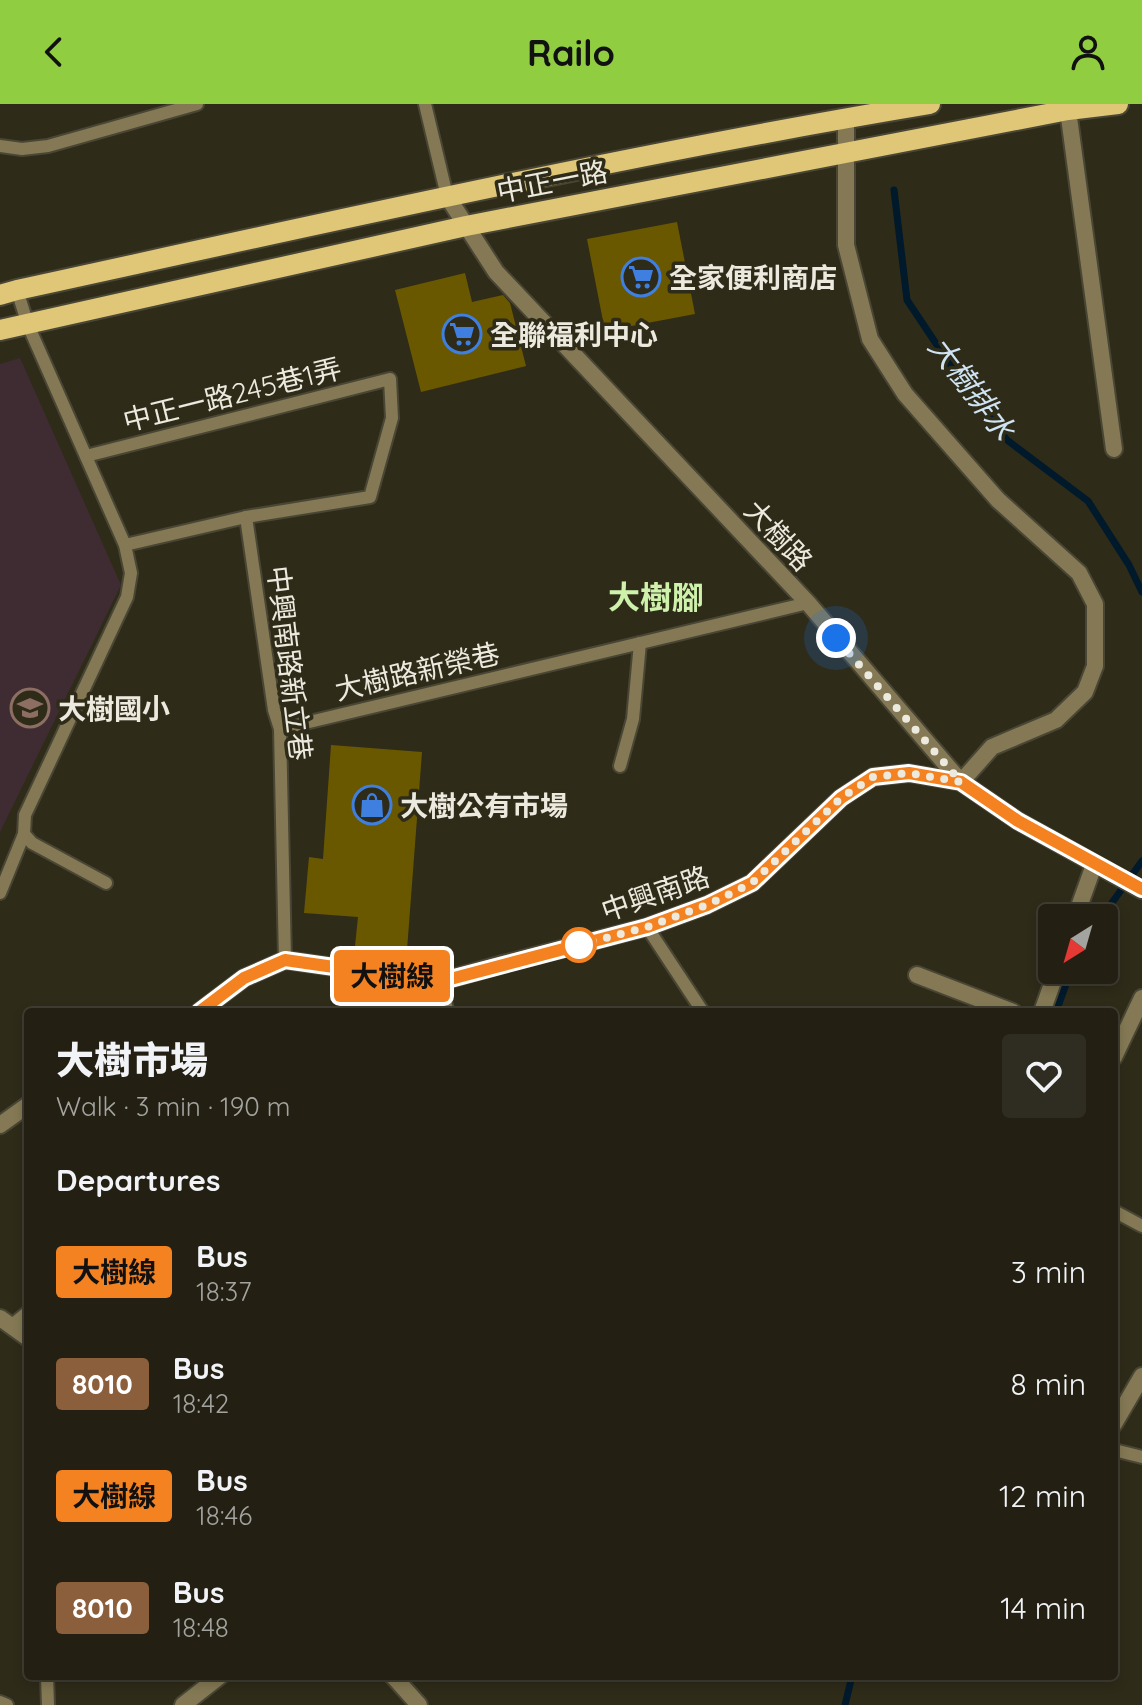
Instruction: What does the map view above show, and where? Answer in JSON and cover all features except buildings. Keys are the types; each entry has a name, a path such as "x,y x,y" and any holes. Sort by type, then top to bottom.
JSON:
{"main road":[{"name":"中正一路","path":"9,292 447,196 930,104"},
{"name":"中正一路","path":"0,330 466,226 1068,110 1118,104"}],"street":[{"path":"1068,110 1114,449"},
{"path":"846,118 846,245 870,339 905,394 998,500 1079,573 1095,604 1095,666 1085,692 1056,720 992,747 961,782"},
{"name":"大樹路","path":"447,196 496,272 808,603 961,782 1018,821 1142,890"},
{"name":"中興南路","path":"285,960 439,982 647,927 707,905 752,883 841,798 873,777 909,773 961,782"},
{"path":"1082,904 1100,868"},
{"path":"204,1008 244,978 285,960"},
{"path":"917,975 1003,1008"},
{"path":"1043,1008 1052,984"},
{"path":"1118,1049 1142,998"},
{"path":"0,1125 24,1108"},
{"path":"6,1322 24,1335"},
{"path":"1118,1417 1142,1376"},
{"path":"183,1705 209,1680"},
{"path":"397,1680 419,1705"}],"lane":[{"path":"0,146 22,149 48,146 197,104"},
{"path":"425,104 447,196"},
{"path":"0,893 24,834 25,815 127,597 131,573 125,545 28,325 9,292"},
{"name":"中正一路245巷1弄","path":"86,456 390,379 392,418 370,497 246,517"},
{"path":"125,545 246,517"},
{"name":"中興南路新立巷","path":"246,517 274,710 280,729 285,960"},
{"name":"大樹路新榮巷","path":"280,729 808,603"},
{"path":"620,766 633,719 640,643"},
{"path":"24,834 32,843 106,883"},
{"path":"647,927 700,1008"},
{"path":"439,982 447,1008"},
{"path":"1118,1213 1142,1226"},
{"path":"1118,1451 1142,1457"},
{"path":"47,1680 48,1705"},
{"path":"0,1702 7,1705"}],"shaded area":[{"name":"大樹國小","path":"20,358 121,585 0,832 0,364"}],"waterway":[{"name":"大樹排水","path":"894,190 907,300 949,363 1007,440 1088,501 1129,565 1142,592"},
{"name":"大樹排水","path":"1111,904 1142,861"},
{"name":"大樹排水","path":"1057,1008 1066,984"},
{"name":"大樹排水","path":"845,1705 851,1680"}],"bus line":[{"name":"大樹線","path":"204,1008 244,978 285,960 439,982 647,927 707,905 752,883 841,798 873,777 909,773 961,782 1018,821 1142,889"}],"place":[{"name":"全家便利商店","path":"641,277"},
{"name":"全聯福利中心","path":"462,334"},
{"name":"大樹國小","path":"30,708"},
{"name":"大樹公有市場","path":"372,805"}],"district":[{"name":"大樹腳","path":"656,597"}],"route":[{"path":"579,945 647,927 707,905 752,883 841,798 873,777 909,773 961,782 836,638"}]}
